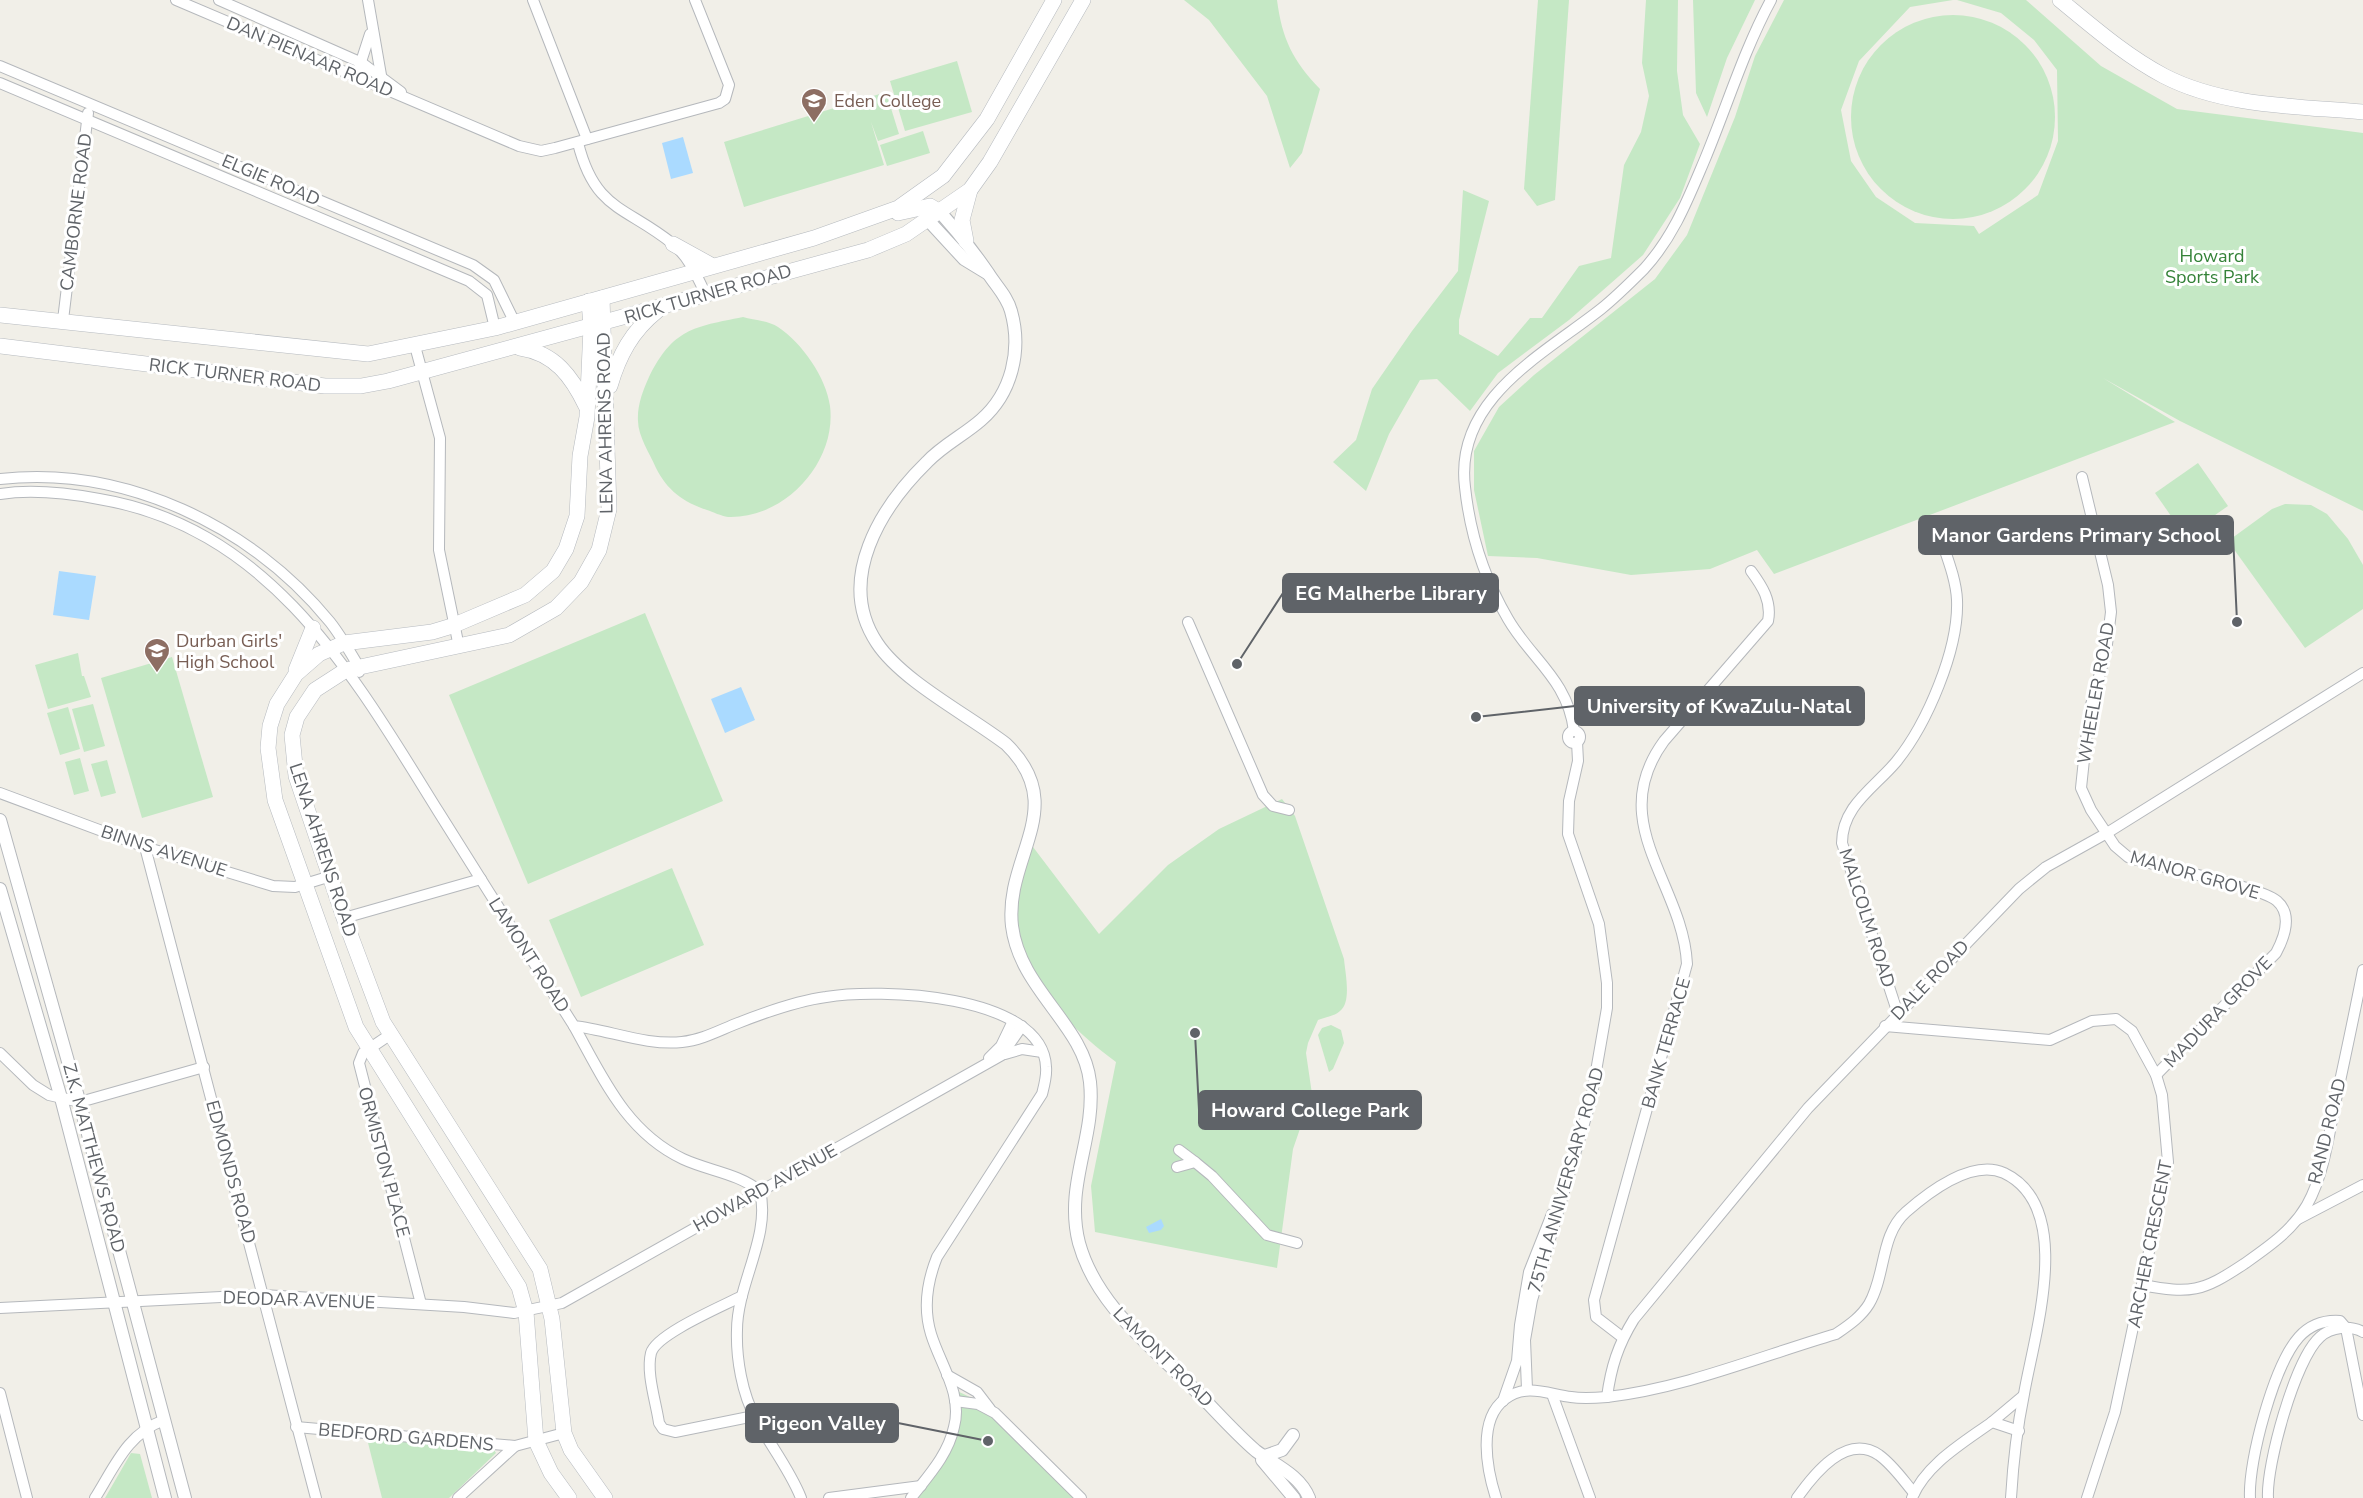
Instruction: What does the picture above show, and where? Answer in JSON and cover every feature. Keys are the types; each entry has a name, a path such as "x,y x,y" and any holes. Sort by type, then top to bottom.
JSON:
{"main road":[{"name":"RICK TURNER ROAD","path":"0,315 63,320 349,354 387,352 515,323 711,265 814,238 898,208 943,176 987,119 1054,0"},
{"name":"RICK TURNER ROAD","path":"0,346 325,386 360,386 422,372 598,325 886,244 970,190 996,152 1083,0"},
{"path":"2060,0 2140,62 2188,87 2221,97 2363,112"},
{"path":"874,218 933,213 943,176"},
{"path":"966,241 962,212 970,190"},
{"path":"674,244 711,265"},
{"name":"LENA AHRENS ROAD","path":"596,299 605,403 609,509 606,527 591,566 581,582 556,608 527,627 509,635 353,669 315,690 297,717 292,735 296,776 375,1005 391,1034 535,1256 547,1287 564,1433 571,1450 605,1498"},
{"path":"605,403 624,349 646,320 662,307"},
{"name":"LENA AHRENS ROAD","path":"569,1498 551,1473 536,1441 526,1312 519,1287 510,1268 356,1027 303,884 275,800 268,748 270,726 277,704 305,664 337,646 432,632 452,626 525,595 553,572 566,549 577,516 582,448 598,325"},
{"path":"515,347 540,353 559,364 573,381 588,409"},
{"path":"582,448 607,448"},
{"path":"291,681 313,628"},
{"path":"449,1174 473,1160"}],"street":[{"name":"DAN PIENAAR ROAD","path":"176,0 410,100 531,150 541,151 719,103 728,94 727,79 695,0"},
{"name":"DAN PIENAAR ROAD","path":"219,0 232,3 362,63 381,75 410,100"},
{"path":"368,0 371,31 381,75"},
{"path":"533,0 582,141 588,175 604,198 674,244 694,270 705,295"},
{"name":"75TH ANNIVERSARY ROAD","path":"1527,1389 1525,1340 1532,1300 1591,1100 1607,1008 1607,984 1599,924 1568,834 1569,801 1578,761 1575,742 1568,737 1574,731 1570,712 1559,686 1507,618 1480,562 1464,484 1469,443 1487,404 1512,376 1617,296 1653,258 1675,229 1772,0"},
{"path":"227,22 232,3"},
{"path":"356,75 362,63 371,31"},
{"name":"ELGIE ROAD","path":"0,66 486,272 494,280 515,323"},
{"name":"ELGIE ROAD","path":"0,83 469,281 487,295 495,328"},
{"name":"CAMBORNE ROAD","path":"63,320 86,119 90,104"},
{"path":"260,192 265,178"},
{"path":"933,213 964,259 988,274"},
{"name":"LAMONT ROAD","path":"933,213 966,241 1011,309 1015,355 1006,385 984,418 928,461 892,504 866,550 861,566 860,585 869,628 887,656 899,668 1006,744 1021,759 1030,774 1035,799 1033,822 1014,894 1012,927 1021,959 1030,978 1080,1049 1090,1079 1090,1111 1074,1202 1080,1244 1090,1272 1118,1313 1261,1454 1295,1498"},
{"path":"441,270 448,255"},
{"path":"416,346 440,438 439,550 452,626 459,647"},
{"name":"WHEELER ROAD","path":"2082,477 2108,585 2110,612 2106,652 2089,712 2081,788 2091,810 2107,833"},
{"path":"33,478 33,492"},
{"path":"0,479 71,480 119,488 185,510 224,530 291,581 331,623 337,646"},
{"path":"116,502 119,488"},
{"path":"0,494 62,493 116,502 162,516 216,543 260,574 313,628 337,646 353,669"},
{"path":"216,543 224,530"},
{"name":"MALCOLM ROAD","path":"1898,1014 1842,843 1842,830 1851,809 1896,762 1916,733 1944,668 1956,622 1957,600 1939,533"},
{"name":"BANK TERRACE","path":"1622,1337 1596,1317 1593,1300 1687,964 1683,936 1646,841 1642,817 1643,784 1652,757 1664,741 1768,621 1769,602 1761,584 1751,571"},
{"path":"1188,622 1263,795 1273,806 1289,810"},
{"name":"LAMONT ROAD","path":"353,669 358,684 574,1026 650,1040 681,1042 707,1036 787,1006 824,997 867,992 945,999 980,1008 1018,1024"},
{"name":"DALE ROAD","path":"1607,1397 1611,1367 1622,1337 1634,1319 1770,1152 1885,1026 2019,888 2046,867 2107,833 2363,673"},
{"name":"BINNS AVENUE","path":"0,793 145,847 273,886 283,888 331,876"},
{"name":"Z.K. MATTHEWS ROAD","path":"0,820 80,1102 185,1498"},
{"name":"MANOR GROVE","path":"2107,833 2115,846 2128,857 2258,892 2279,903 2284,914"},
{"name":"EDMONDS ROAD","path":"145,847 316,1498"},
{"path":"344,918 481,879"},
{"path":"1,893 20,892"},
{"name":"Z.K. MATTHEWS ROAD","path":"1,893 61,1098 165,1498"},
{"name":"MADURA GROVE","path":"2156,1075 2276,952 2286,928 2284,914"},
{"name":"RAND ROAD","path":"2142,1285 2176,1291 2195,1290 2207,1285 2272,1244 2295,1221 2307,1204 2323,1161 2363,970"},
{"name":"ARCHER CRESCENT","path":"1885,1026 2050,1040 2092,1021 2116,1020 2132,1031 2156,1075 2162,1095 2168,1162 2115,1412 2086,1498"},
{"path":"911,1498 948,1444 954,1427 955,1401 931,1334 926,1291 930,1274 937,1257 1042,1094 1046,1067 1042,1052 1018,1024"},
{"name":"HOWARD AVENUE","path":"1002,1055 1018,1024"},
{"name":"HOWARD AVENUE","path":"980,1067 1001,1046 1018,1024"},
{"path":"574,1026 603,1078 639,1130 680,1158 743,1179 760,1191 761,1222 736,1329 740,1366 754,1416 801,1498"},
{"path":"369,1049 391,1034"},
{"name":"ORMISTON PLACE","path":"369,1049 359,1063 361,1074 421,1304"},
{"name":"HOWARD AVENUE","path":"526,1312 562,1304 1002,1055 1022,1049 1042,1052"},
{"path":"0,1053 33,1085 50,1095 80,1102 204,1067"},
{"path":"1179,1150 1212,1176 1267,1235 1297,1244"},
{"path":"1177,1167 1195,1162"},
{"path":"1503,1401 1527,1389 1573,1398 1607,1397 1688,1379 1836,1334 1856,1320 1869,1304 1876,1288 1892,1230 1904,1214 1955,1178 1976,1172 1998,1171 2014,1178 2033,1202 2041,1222 2045,1256 2042,1306 2023,1396 2011,1498"},
{"path":"2295,1221 2363,1185"},
{"path":"1496,1498 1489,1468 1488,1436 1492,1418 1503,1401 1517,1361 1520,1325 1529,1272 1543,1232 1562,1195"},
{"name":"DEODAR AVENUE","path":"0,1308 263,1294 526,1312"},
{"path":"742,1296 663,1337 651,1351 650,1362 659,1423 663,1429 675,1432 754,1416"},
{"path":"2250,1498 2254,1459 2274,1383 2285,1357 2300,1335 2314,1325 2340,1321 2346,1328 2363,1415"},
{"path":"2268,1498 2267,1484 2276,1442 2306,1357 2320,1337 2330,1331 2346,1328 2363,1332"},
{"path":"947,1375 977,1392 991,1410 1080,1498"},
{"path":"0,1393 27,1498"},
{"path":"1552,1394 1590,1498"},
{"path":"1797,1498 1815,1473 1842,1454 1854,1449 1866,1449 1879,1455 1893,1468 1913,1496 1944,1457 2023,1396"},
{"path":"955,1401 978,1404 991,1410"},
{"path":"95,1498 129,1444 147,1427 165,1420"},
{"path":"1992,1422 2019,1431"},
{"name":"BEDFORD GARDENS","path":"296,1427 515,1446 564,1433"},
{"path":"1261,1454 1282,1450 1293,1435"},
{"name":"BEDFORD GARDENS","path":"458,1498 515,1446"},
{"name":"LAMONT ROAD","path":"1261,1454 1292,1476 1308,1494"},
{"path":"1292,1476 1295,1498"},
{"path":"829,1498 921,1486"}],"green space":[{"path":"1184,0 1277,0 1282,26 1290,49 1320,89 1302,153 1290,168 1267,96 1209,20"},
{"path":"1538,0 1569,0 1555,200 1537,206 1524,189"},
{"path":"1646,0 1678,0 1677,71 1683,115 1700,144 1680,198 1643,255 1569,320 1498,373 1470,411 1437,379 1420,380 1389,434 1366,491 1333,462 1356,440 1372,389 1412,331 1458,271 1463,190 1489,201 1459,320 1459,334 1498,356 1530,318 1542,318 1579,266 1611,258 1624,165 1641,132 1649,96 1642,63"},
{"path":"1693,0 1755,0 1727,58 1707,117 1696,93"},
{"name":"Howard Sports Park","path":"1784,0 1953,0 1910,7 1859,61 1841,110 1851,161 1876,197 1915,223 1974,226 1979,234 2038,195 2058,141 2057,70 2034,40 2001,13 1957,0 2026,0 2101,66 2177,109 2363,133 2363,511 2180,421 2103,378 2175,422 1774,574 1757,550 1710,569 1631,575 1537,558 1488,556 1474,490 1474,451 1499,407 1534,375 1655,279 1687,235 1735,117 1755,56"},
{"path":"1953,15 1973,17 1992,23 2025,45 2047,78 2053,97 2055,117 2053,137 2047,156 2025,189 1992,211 1973,217 1953,219 1933,217 1914,211 1881,189 1859,156 1853,137 1851,117 1853,97 1859,78 1881,45 1914,23 1933,17"},
{"path":"957,61 972,112 905,131 890,81"},
{"path":"886,92 899,134 878,141 871,122 884,165 744,207 724,142"},
{"path":"923,131 930,153 887,166 880,145"},
{"path":"743,317 778,327 804,351 818,372 828,395 830,427 825,447 816,466 787,498 749,515 728,517 690,503 665,483 640,433 638,410 649,377 658,361 676,340 698,328"},
{"path":"2198,463 2228,506 2185,536 2155,493"},
{"path":"2285,504 2311,505 2327,514 2348,539 2363,565 2363,609 2305,648 2228,541 2272,509"},
{"path":"645,613 723,801 528,884 449,695"},
{"path":"78,653 82,676 84,676 91,697 48,709 35,665"},
{"path":"172,657 213,797 142,818 101,678"},
{"path":"93,704 105,746 84,752 72,709"},
{"path":"68,707 80,749 60,755 47,713"},
{"path":"80,758 89,791 74,795 65,762"},
{"path":"107,760 116,793 101,797 91,764"},
{"path":"1282,799 1295,816 1344,959 1347,994 1344,1007 1340,1011 1318,1020 1308,1043 1306,1053 1312,1094 1293,1149 1277,1268 1095,1232 1091,1186 1116,1062 1082,1035 1067,1019 1040,985 1030,967 1018,925 1017,905 1030,843 1099,934 1168,865 1219,829"},
{"path":"672,868 704,945 581,997 549,920"},
{"path":"1331,1025 1341,1030 1344,1043 1333,1069 1329,1072 1318,1035 1322,1028"},
{"path":"955,1390 991,1407 1083,1498 911,1498 947,1449"},
{"path":"366,1435 492,1447 496,1453 449,1498 382,1498"},
{"path":"131,1453 140,1454 152,1498 105,1498"}],"water":[{"path":"683,137 693,173 671,179 662,143"},
{"path":"59,571 96,576 89,620 53,615"},
{"path":"741,687 755,720 725,733 711,699"},
{"path":"1161,1219 1164,1226 1161,1230 1149,1233 1146,1227"}],"place":[{"name":"Eden College","path":"814,124"},
{"name":"Manor Gardens Primary School","path":"2237,622"},
{"name":"EG Malherbe Library","path":"1237,664"},
{"name":"Durban Girls' High School","path":"157,674"},
{"name":"University of KwaZulu-Natal","path":"1476,717"},
{"name":"Howard College Park","path":"1195,1033"},
{"name":"Pigeon Valley","path":"988,1441"}]}
